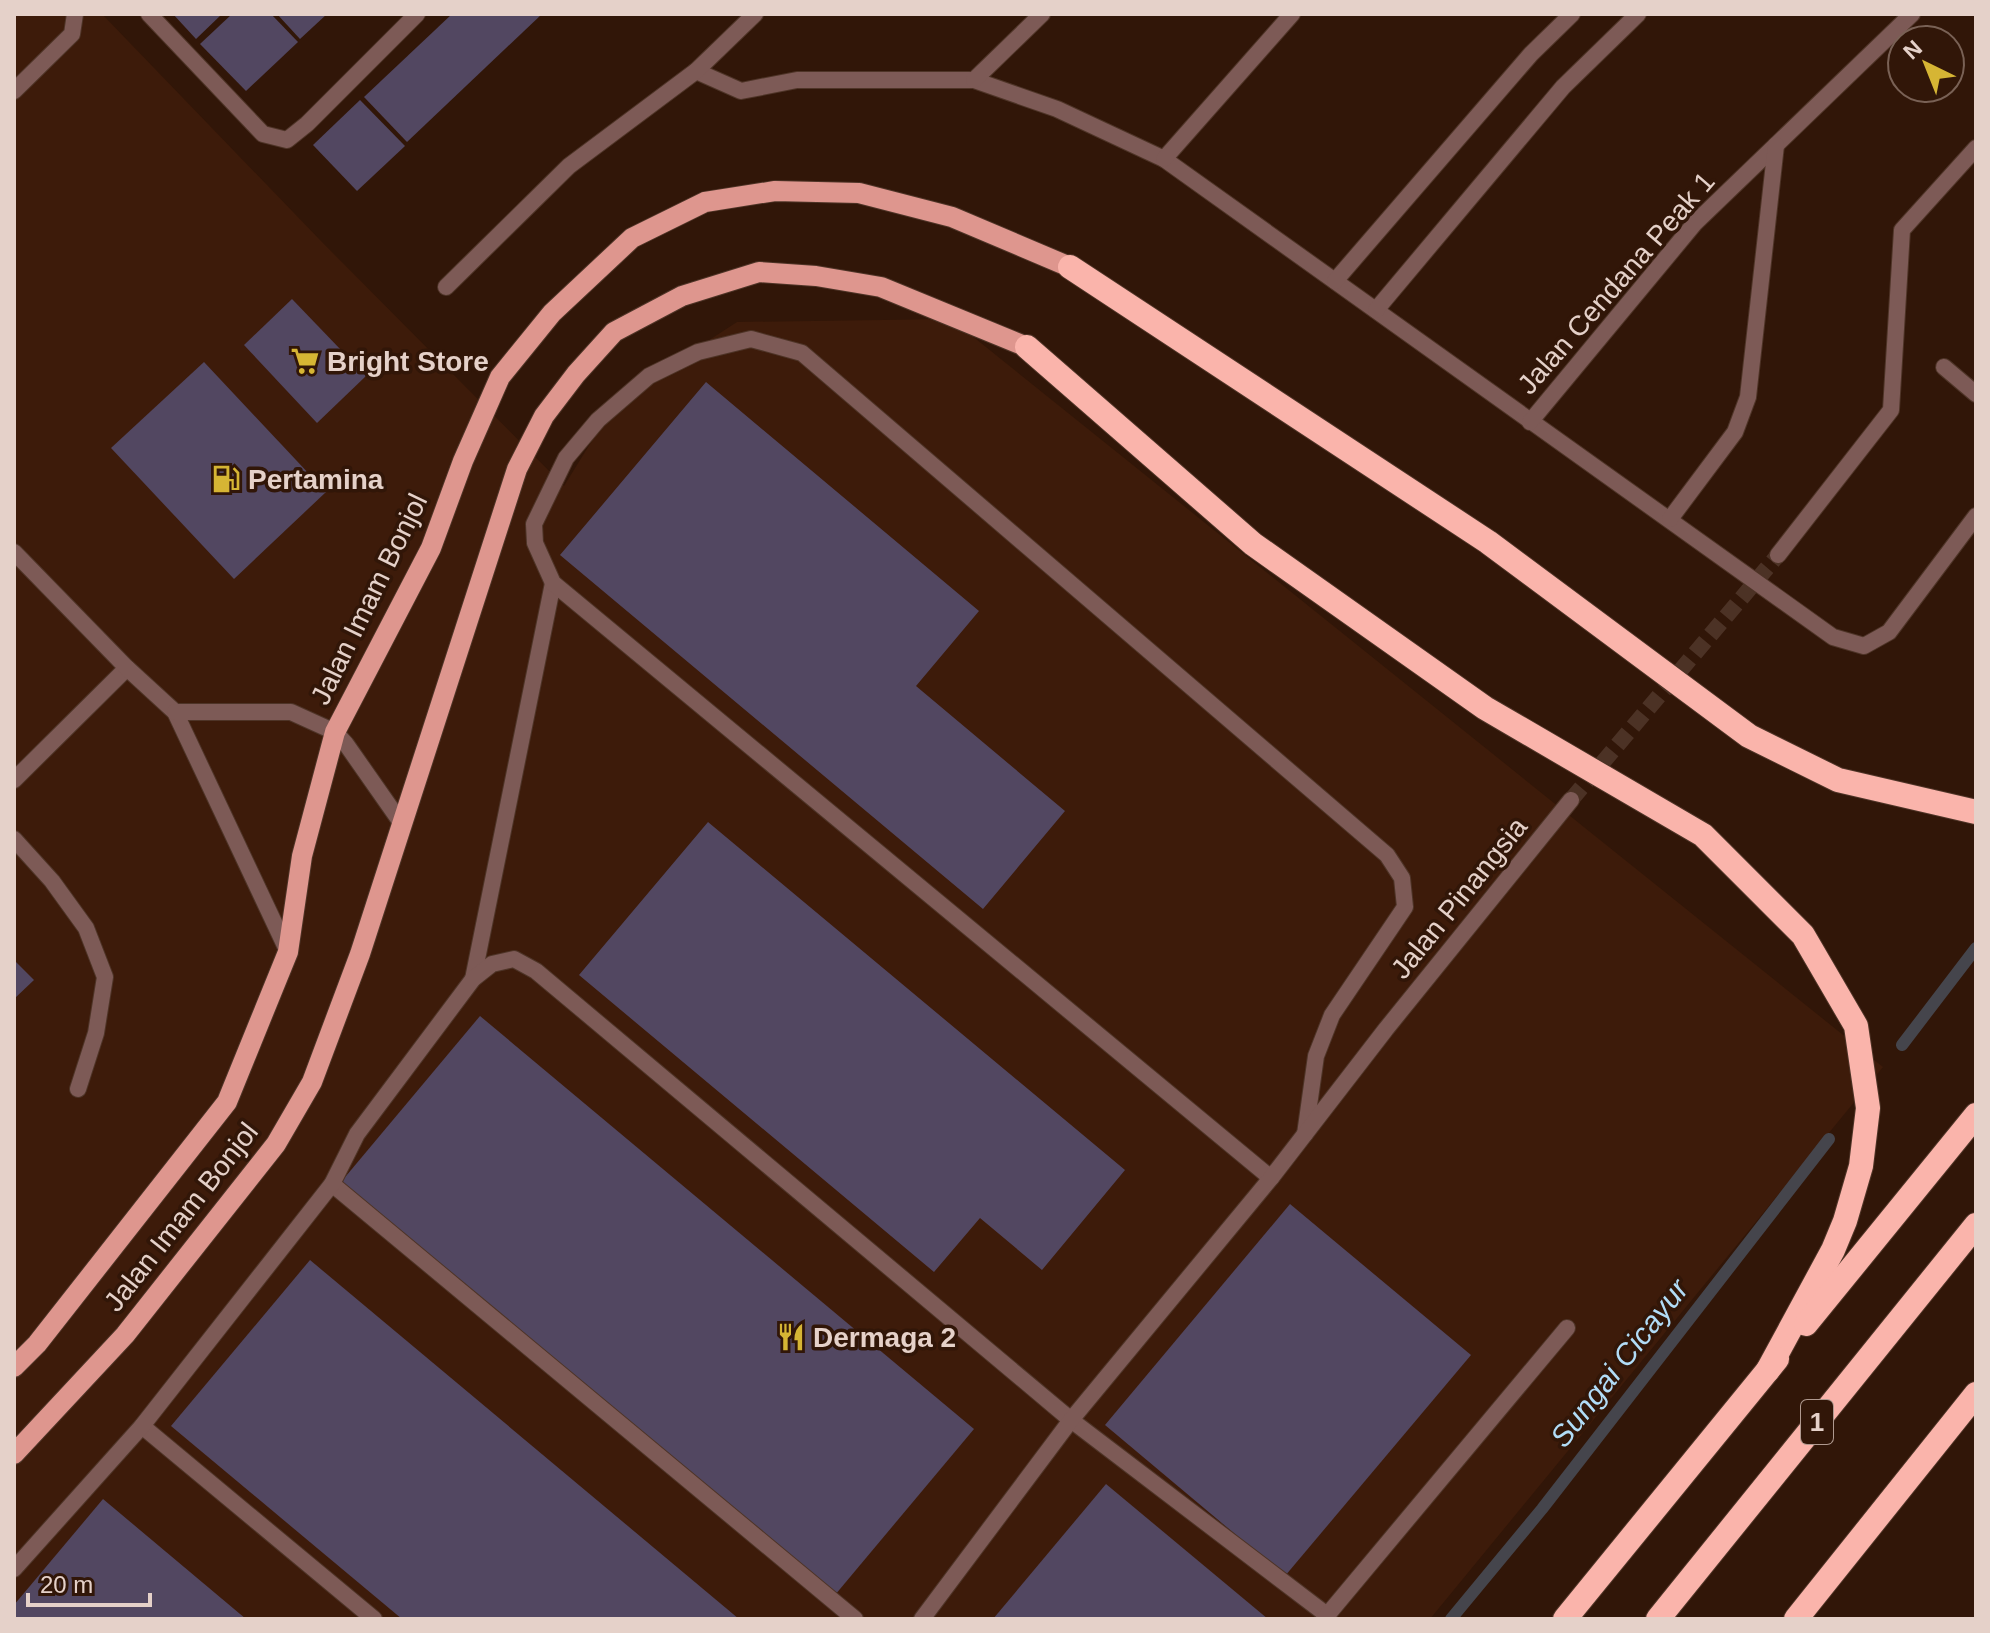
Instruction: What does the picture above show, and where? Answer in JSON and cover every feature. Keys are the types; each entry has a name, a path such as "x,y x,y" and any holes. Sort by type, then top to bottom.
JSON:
{"highway":[{"path":"1070,267 1488,542 1749,736 1838,780 1976,812"},
{"path":"1027,347 1253,544 1485,708 1703,835 1803,935 1856,1026 1868,1108 1861,1166 1845,1221 1833,1250 1768,1370"},
{"path":"1565,1619 1976,1115"},
{"name":"1","path":"1658,1619 1976,1225"},
{"path":"1796,1619 1976,1394"}],"main road":[{"name":"Jalan Imam Bonjol","path":"14,1367 37,1344 227,1102 288,952 302,856 335,732 431,548 463,461 500,377 552,313 632,238 705,202 775,191 859,193 952,217 1070,267"},
{"name":"Jalan Imam Bonjol","path":"14,1454 125,1335 276,1144 312,1082 360,954 517,469 544,416 614,332 682,296 759,272 816,276 881,287 1027,347"}],"street":[{"path":"14,91 72,34 75,14"},
{"path":"149,14 263,134 287,140 307,124 417,14"},
{"path":"446,287 569,166 696,71 755,14"},
{"path":"974,80 1042,14"},
{"path":"1164,159 1292,14"},
{"path":"1335,281 1531,54 1572,14"},
{"path":"1376,310 1563,87 1638,14"},
{"name":"Jalan Cendana Peak 1","path":"1530,422 1695,223 1912,14"},
{"path":"696,71 741,91 797,80 974,80 1057,109 1164,159 1833,637 1864,646 1889,632 1976,516"},
{"path":"1670,519 1735,432 1748,397 1776,145"},
{"path":"1778,555 1891,410 1902,230 1976,148"},
{"path":"1271,1178 553,583 535,543 534,524 566,458 598,420 649,376 698,352 751,339 802,353 1387,855 1402,878 1405,907 1332,1015 1316,1056 1305,1134"},
{"path":"1944,367 1976,394"},
{"path":"14,552 127,668 175,712 288,952"},
{"path":"473,979 553,583"},
{"path":"14,780 127,668"},
{"path":"175,712 291,712 335,732 402,824"},
{"name":"Jalan Pinangsia","path":"922,1619 1071,1420 1271,1178 1386,1029 1571,800"},
{"path":"14,839 52,881 86,928 105,977 96,1033 78,1089"},
{"path":"14,1569 142,1426 332,1184 357,1134 473,979 492,964 514,959 536,971 1071,1420 1325,1617 1567,1328"},
{"path":"332,1184 855,1619"},
{"path":"142,1426 374,1619"}],"shaded area":[{"path":"14,14 102,14 564,486 617,400 737,322 951,319 1883,1067 1430,1619 14,1619"}],"building":[{"path":"173,14 222,14 196,39"},
{"path":"232,14 271,14 298,42 246,91 200,44"},
{"path":"277,14 327,14 300,39"},
{"path":"452,14 542,14 407,142 364,97"},
{"path":"360,100 405,146 357,191 313,145"},
{"name":"Bright Store","path":"292,299 366,376 317,423 244,345"},
{"name":"Pertamina","path":"204,362 326,492 234,579 111,448"},
{"path":"706,382 979,611 916,686 1065,811 983,909 560,555"},
{"path":"708,822 1125,1170 1042,1270 980,1218 934,1272 579,975"},
{"path":"14,960 34,980 14,999"},
{"path":"480,1016 974,1429 835,1595 341,1182"},
{"path":"1290,1204 1471,1355 1285,1576 1105,1425"},
{"path":"310,1260 739,1619 402,1619 171,1426"},
{"path":"1106,1484 1268,1619 993,1619"},
{"path":"103,1499 246,1619 14,1619 14,1605"}],"waterway":[{"name":"Sungai Cicayur","path":"1902,1045 1976,948"},
{"name":"Sungai Cicayur","path":"1451,1619 1542,1509 1829,1139"}],"tunnel":[{"path":"1571,800 1778,555"}],"place":[{"name":"Bright Store","path":"305,361"},
{"name":"Pertamina","path":"226,479"},
{"name":"Dermaga 2","path":"791,1337"}]}
